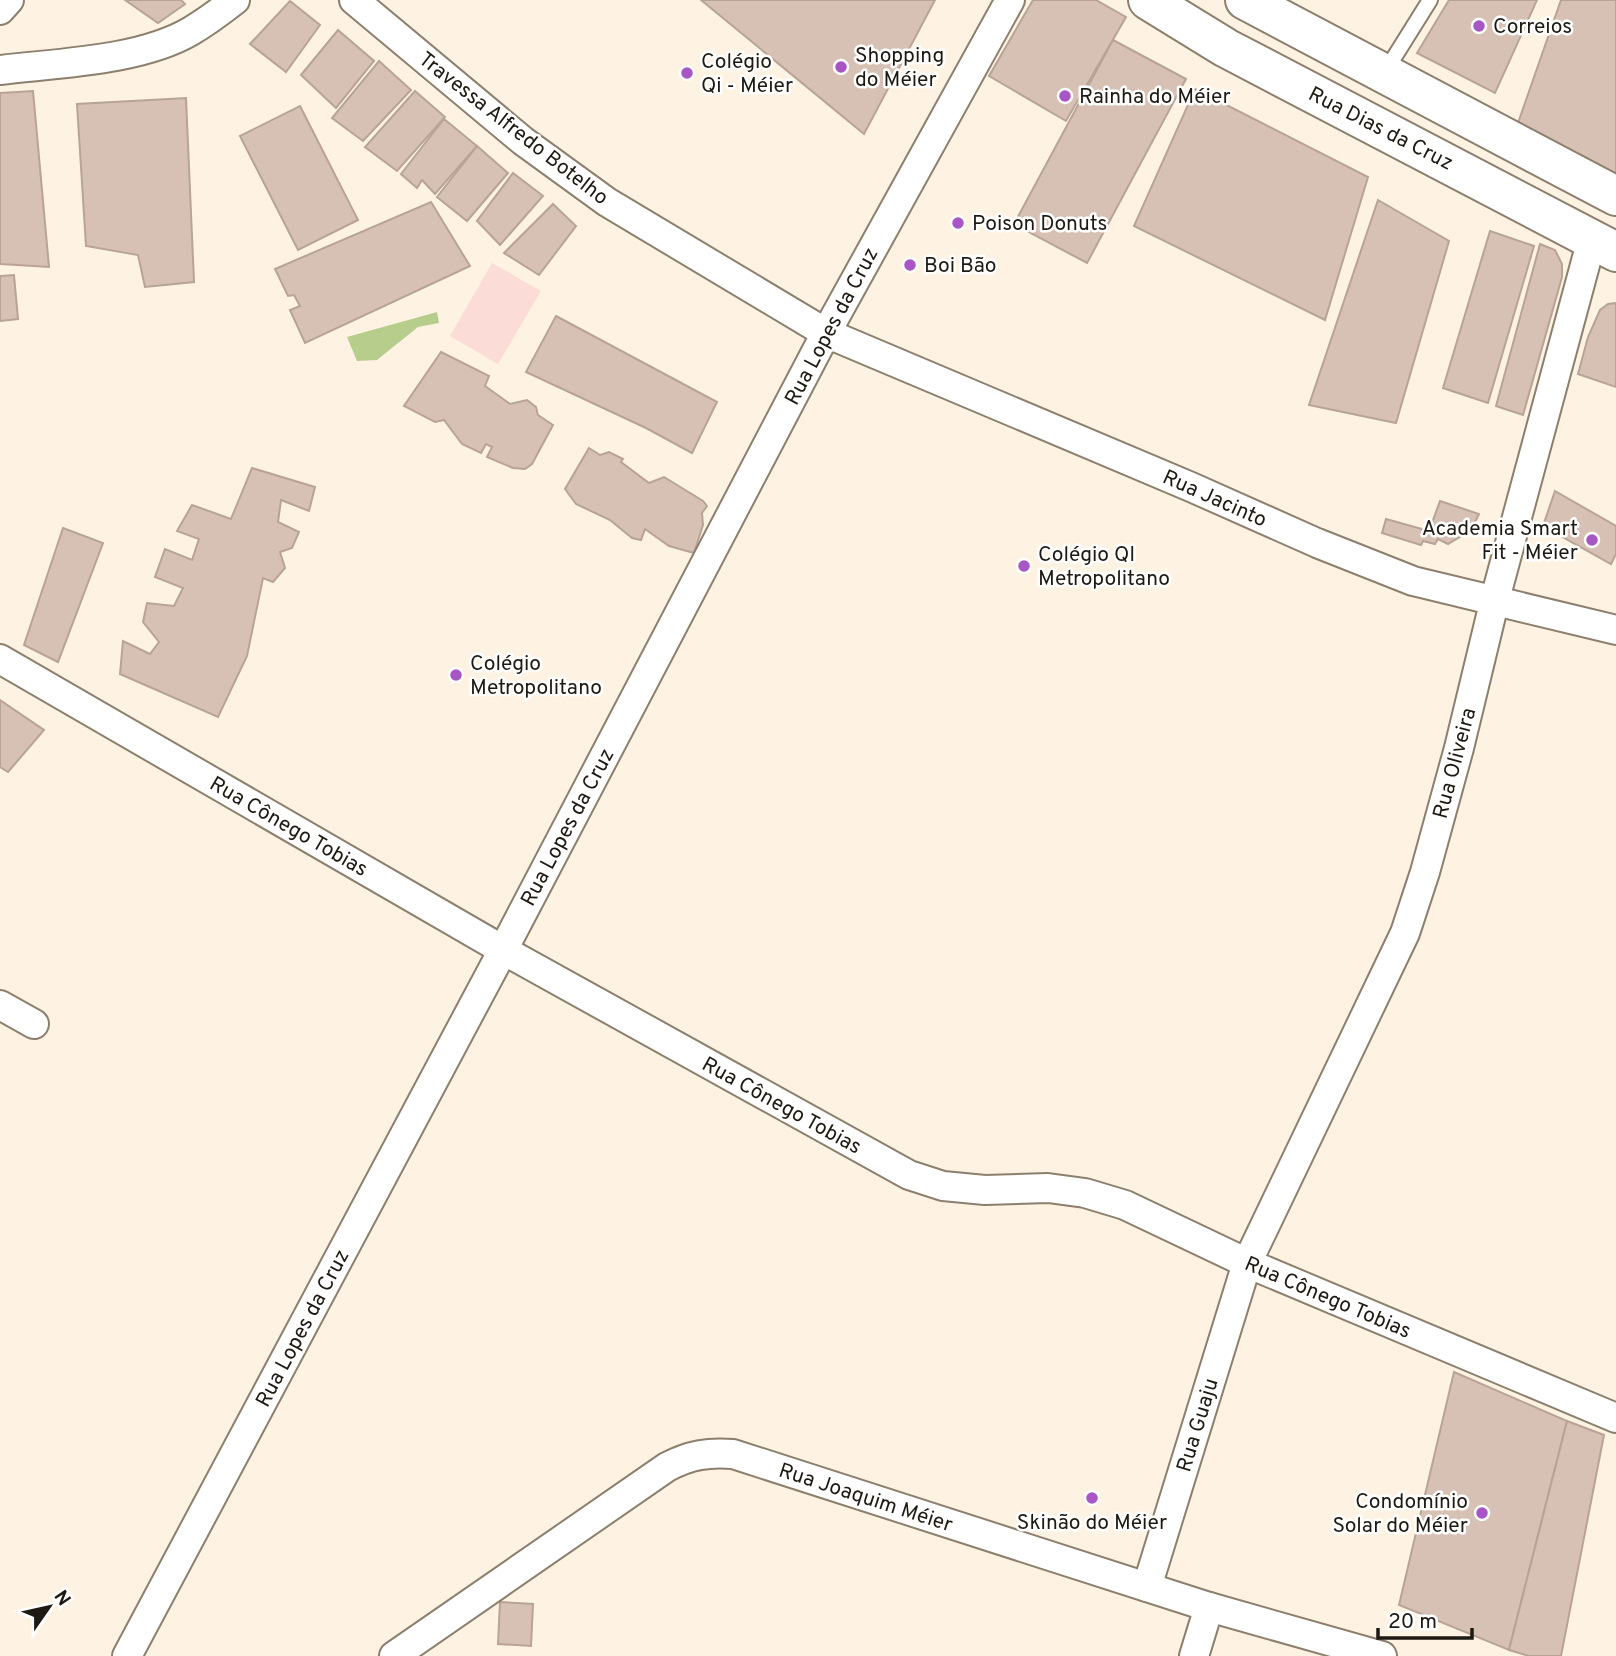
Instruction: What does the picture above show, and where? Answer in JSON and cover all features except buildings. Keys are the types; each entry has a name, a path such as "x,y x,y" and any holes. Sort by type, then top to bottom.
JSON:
{"street":[{"path":"0,10 9,0"},
{"path":"0,69 107,57 155,45 190,32 235,0"},
{"name":"Travessa Alfredo Botelho","path":"354,0 523,141 607,202 826,333"},
{"name":"Rua Lopes da Cruz","path":"127,1656 503,950 826,333 1010,0"},
{"name":"Rua Dias da Cruz","path":"1148,0 1226,48 1604,245"},
{"path":"1245,0 1616,196"},
{"name":"Rua Oliveira","path":"1247,1263 1405,933 1448,785 1495,600 1604,245"},
{"name":"Rua Jacinto","path":"826,333 1341,553 1413,581 1616,630"},
{"name":"Rua Cônego Tobias","path":"0,659 503,950 909,1175 943,1186 985,1190 1048,1188 1085,1193 1125,1205 1247,1263 1616,1418"},
{"path":"0,1005 34,1024"},
{"name":"Rua Guaju","path":"1147,1587 1247,1263"},
{"name":"Rua Joaquim Méier","path":"394,1656 667,1467 684,1458 708,1452 733,1454 1209,1607 1382,1656"},
{"path":"1194,1656 1209,1607"}],"lane":[{"path":"1385,74 1430,0"}],"shaded area":[{"path":"492,263 541,291 498,364 450,336"},
{"path":"437,312 439,323 418,327 377,360 357,361 347,337"}],"place":[{"name":"Correios","path":"1479,26"},
{"name":"Shopping do Méier","path":"841,67"},
{"name":"Colégio Qi - Méier","path":"687,73"},
{"name":"Rainha do Méier","path":"1065,96"},
{"name":"Poison Donuts","path":"958,223"},
{"name":"Boi Bão","path":"910,265"},
{"name":"Academia Smart Fit - Méier","path":"1592,540"},
{"name":"Colégio QI Metropolitano","path":"1024,566"},
{"name":"Colégio Metropolitano","path":"456,675"},
{"name":"Skinão do Méier","path":"1092,1498"},
{"name":"Condomínio Solar do Méier","path":"1482,1513"}]}
